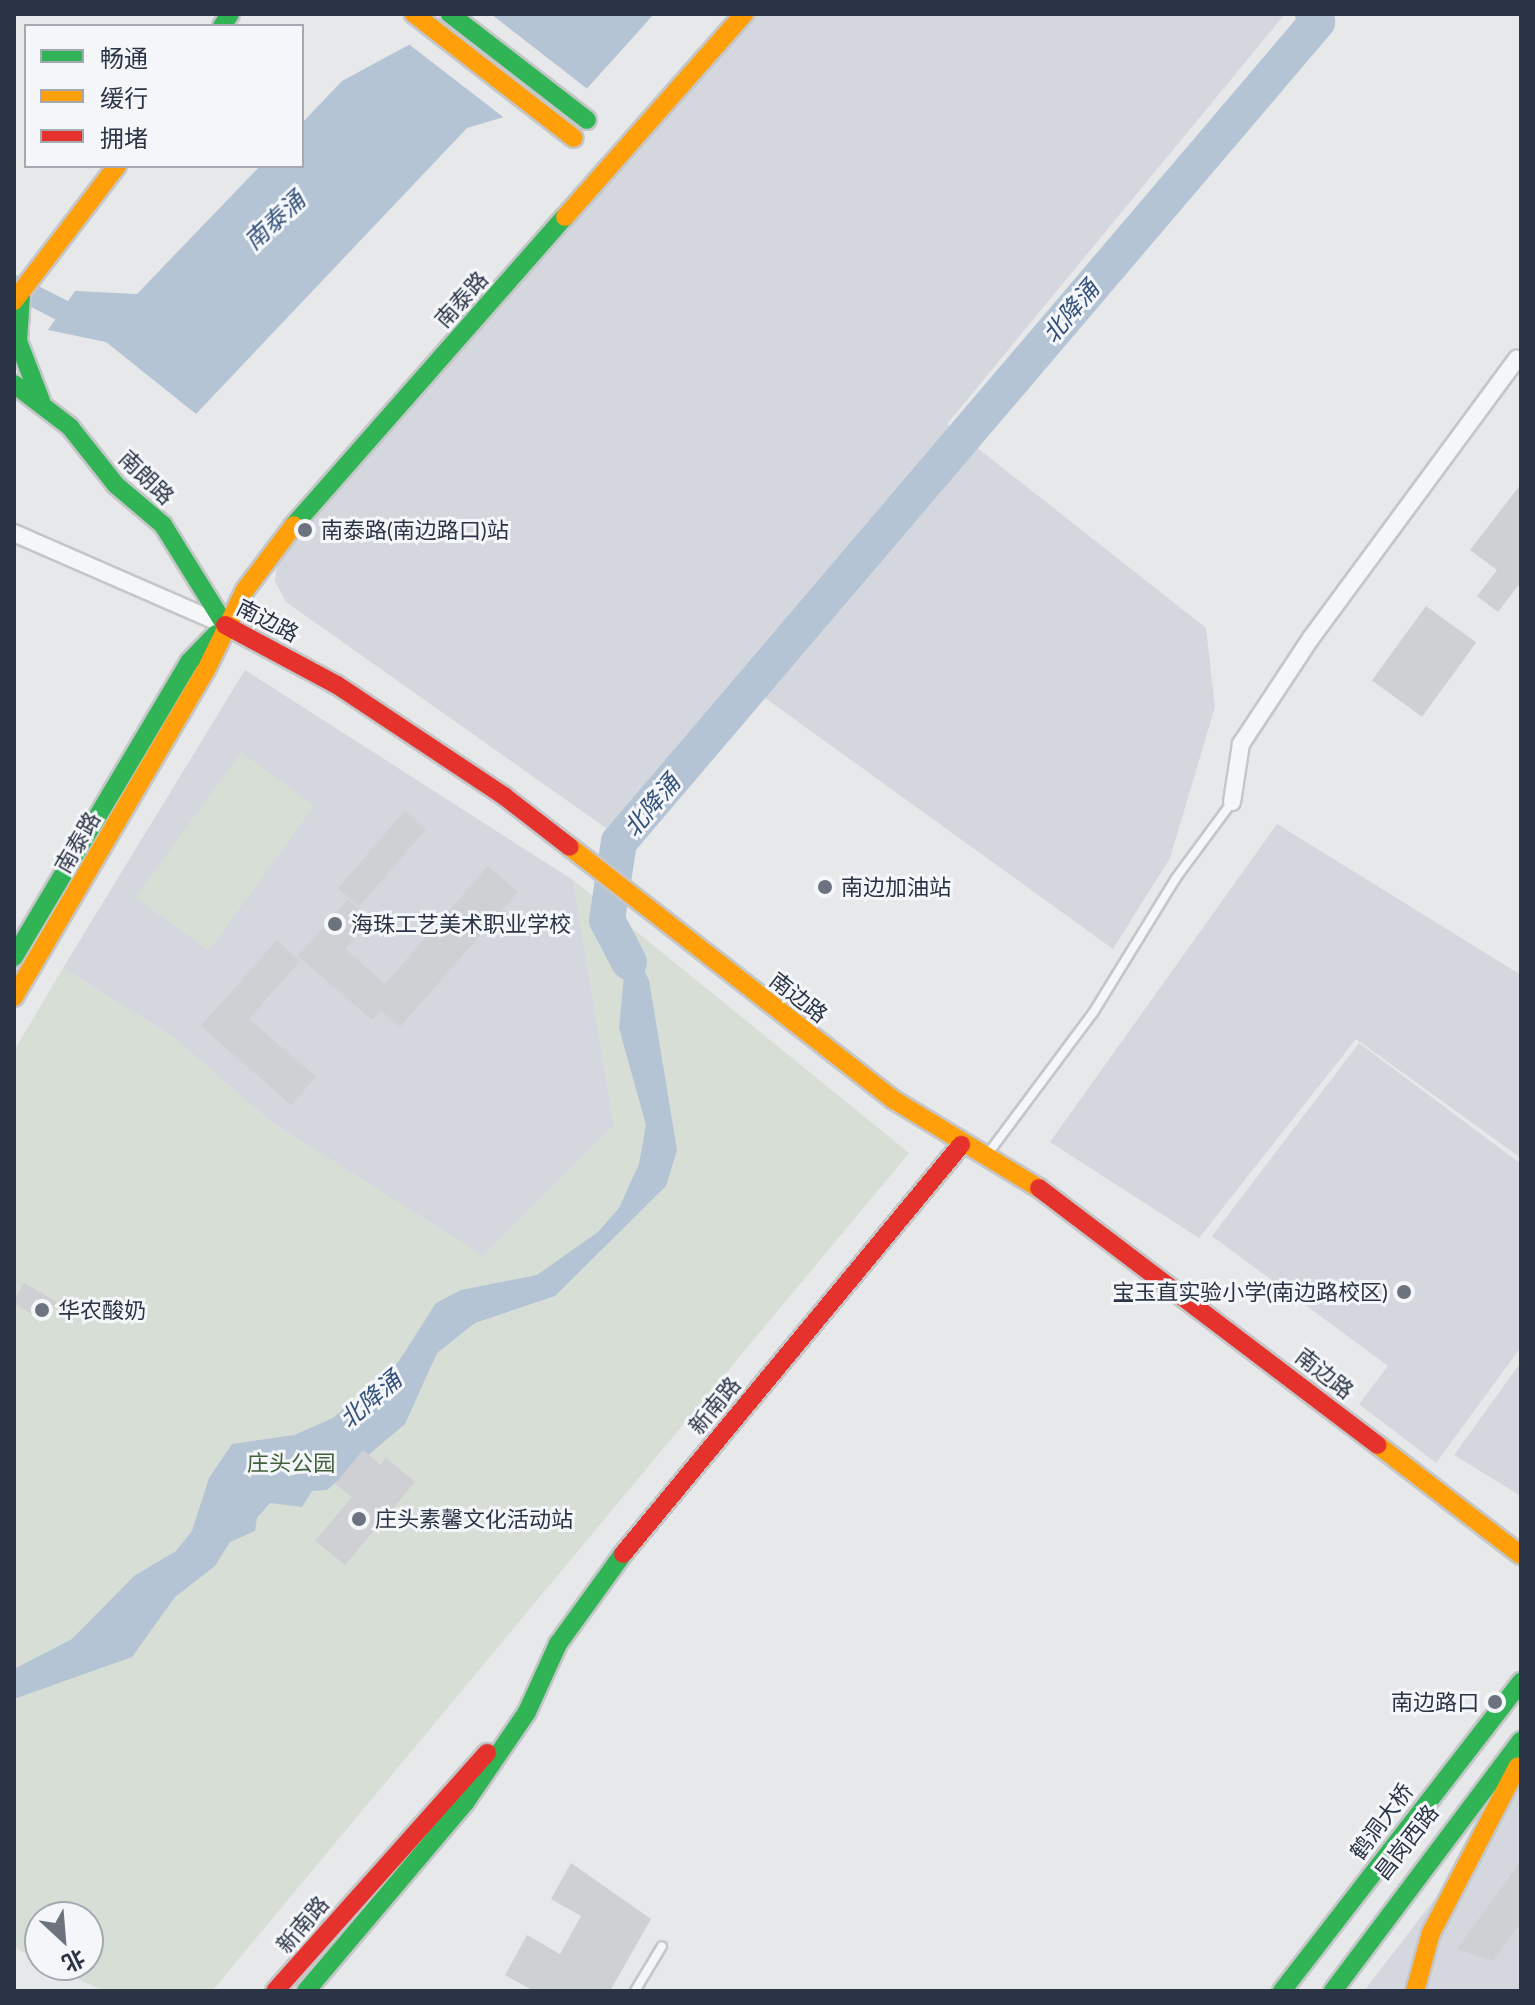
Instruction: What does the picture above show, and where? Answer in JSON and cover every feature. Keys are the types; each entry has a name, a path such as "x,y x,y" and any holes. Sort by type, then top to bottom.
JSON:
{"street":[{"path":"414,14 574,138"},
{"path":"450,14 587,120"},
{"name":"南泰路","path":"14,997 206,670 225,625 267,558 307,507 744,14"},
{"path":"46,409 20,350 17,298 115,168"},
{"path":"1232,802 1241,744 1311,638 1517,359"},
{"name":"南朗路","path":"14,384 70,427 123,493 163,525 225,625"},
{"name":"南边路","path":"14,533 225,625 325,677 458,764 860,1075 961,1145 987,1156 1068,1206 1521,1555"},
{"name":"南泰路","path":"14,957 189,662 225,625"},
{"name":"新南路","path":"306,1991 465,1803 527,1712 558,1644 591,1593 961,1145"},
{"name":"鹤洞大桥","path":"1282,1991 1521,1682"},
{"name":"昌岗西路","path":"1292,1991 1521,1695"},
{"name":"新南路","path":"275,1991 440,1801 527,1712"},
{"path":"1333,1991 1521,1741"},
{"path":"1415,1991 1439,1916 1521,1760"}],"lane":[{"path":"987,1156 1093,1013 1176,878 1232,802"},
{"path":"635,1991 662,1946"}],"shaded area":[{"path":"757,14 1285,14 947,424 1206,628 1215,707 1170,858 1113,949 743,682 613,833 286,602 275,581 278,558"},
{"name":"海珠工艺美术职业学校","path":"245,670 573,880 614,1126 483,1256 271,1122 173,1037 63,968"},
{"path":"1277,824 1521,975 1521,1158 1356,1039 1199,1238 1050,1142"},
{"name":"宝玉直实验小学(南边路校区)","path":"1359,1043 1521,1164 1521,1347 1436,1463 1359,1404 1388,1366 1212,1236"},
{"path":"1521,1362 1521,1496 1454,1455"},
{"path":"1521,1787 1521,1991 1364,1991"}],"green space":[{"path":"241,752 315,805 209,951 135,898"},
{"name":"庄头公园","path":"573,880 909,1153 212,1991 104,1991 82,1981 104,1981 104,1901 24,1901 24,1952 14,1947 14,1051 63,968 173,1037 271,1122 483,1256 614,1126"}],"water":[{"path":"466,14 654,14 582,94 467,128 196,414 106,342 48,330 75,291 137,294 258,168 304,168 304,121 342,81"},
{"path":"607,920 633,948 649,980 677,1150 666,1186 555,1296 475,1323 437,1353 405,1424 327,1490 312,1491 302,1507 270,1503 257,1518 255,1531 230,1542 215,1566 175,1597 132,1657 14,1699 14,1669 72,1639 134,1576 176,1551 192,1531 209,1478 232,1444 294,1435 333,1418 399,1361 436,1303 461,1290 537,1275 598,1232 619,1208 639,1164 646,1125 619,1028 625,964"}],"pier":[{"path":"457,14 491,14 590,91 583,98 507,120 406,42"}],"building":[{"path":"1521,484 1521,582 1498,612 1477,596 1497,570 1470,550"},
{"path":"1426,606 1476,642 1422,717 1372,680"},
{"path":"405,811 426,829 359,906 338,888"},
{"path":"488,866 518,892 400,1027 381,1011 372,1020 298,956 348,899 371,920 345,949 385,984"},
{"path":"277,940 300,961 249,1019 316,1077 291,1105 201,1026"},
{"path":"24,1283 57,1302 45,1322 14,1304"},
{"name":"庄头素馨文化活动站","path":"363,1450 381,1465 386,1458 415,1482 345,1565 315,1541 352,1497 335,1484"},
{"path":"1521,1861 1521,1923 1493,1961 1457,1949"},
{"path":"571,1863 651,1919 610,1991 534,1991 505,1975 527,1935 560,1954 581,1916 551,1899"}],"waterway":[{"name":"北降涌","path":"629,962 607,920 619,842 1317,22 1313,14"},
{"name":"南泰涌","path":"14,286 87,323"}],"traffic: fast":[{"path":"223,24 230,14"},
{"path":"450,14 587,120"},
{"path":"294,525 565,217"},
{"path":"21,296 18,341 41,401"},
{"path":"14,384 70,427 116,485 163,525 225,625"},
{"path":"14,957 189,662 216,634"},
{"path":"306,1991 465,1803 527,1712 558,1644 623,1554"},
{"path":"1282,1991 1521,1682"},
{"path":"1333,1991 1521,1741"}],"traffic: slow":[{"path":"414,14 574,138"},
{"path":"565,217 744,14"},
{"path":"14,301 115,168"},
{"path":"14,997 206,670 245,590 294,525"},
{"path":"570,847 894,1100 1039,1188"},
{"path":"1378,1445 1521,1555"},
{"path":"1415,1991 1431,1933 1518,1766"}],"traffic: jam":[{"path":"225,625 337,685 504,796 570,847"},
{"path":"623,1554 961,1145"},
{"path":"1039,1188 1378,1445"},
{"path":"275,1991 487,1753"}],"place":[{"name":"南泰路(南边路口)站","path":"305,530"},
{"name":"南边加油站","path":"825,887"},
{"name":"海珠工艺美术职业学校","path":"335,924"},
{"name":"宝玉直实验小学(南边路校区)","path":"1404,1292"},
{"name":"华农酸奶","path":"42,1310"},
{"name":"庄头素馨文化活动站","path":"359,1519"},
{"name":"南边路口","path":"1495,1702"}]}
